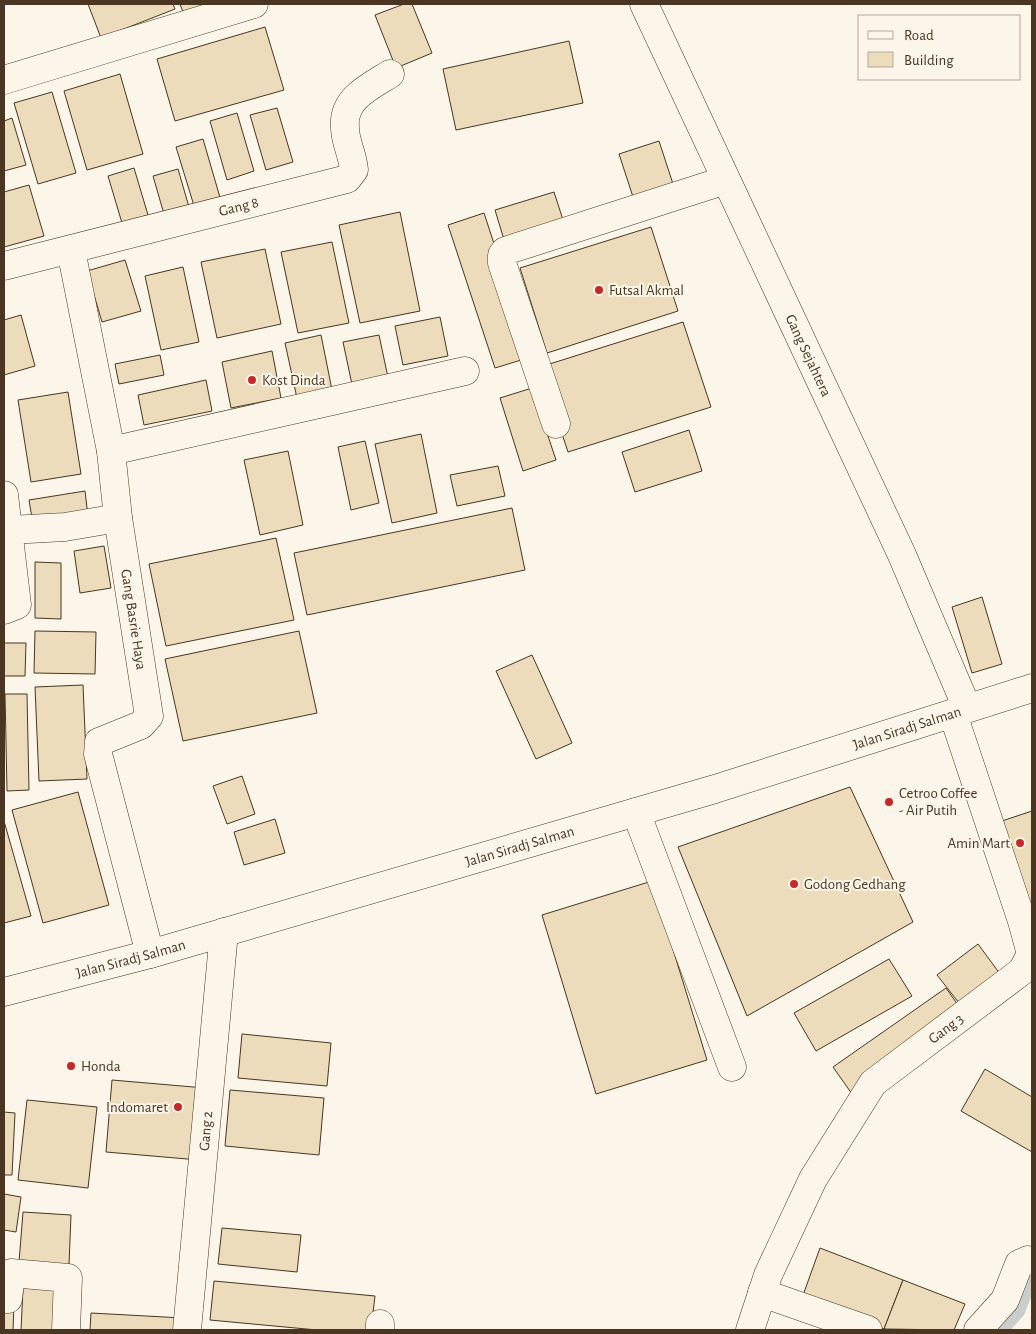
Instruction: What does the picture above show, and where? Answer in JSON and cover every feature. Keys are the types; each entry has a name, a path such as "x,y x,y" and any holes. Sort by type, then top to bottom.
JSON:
{"street":[{"path":"4,80 254,4"},
{"name":"Gang Sejahtera","path":"644,4 902,554 960,711"},
{"name":"Gang 8","path":"4,266 347,179 354,170 353,155 344,128 347,110 359,93 390,74"},
{"path":"556,424 502,263 502,255 505,252 726,180"},
{"name":"Gang Basrie Haya","path":"71,250 111,451 118,518 149,716 141,725 99,742 98,754 150,954"},
{"path":"111,451 465,371"},
{"path":"4,495 10,530 17,605 4,610"},
{"path":"10,530 65,527 118,518"},
{"name":"Jalan Siradj Salman","path":"4,992 150,954 636,812 1032,688"},
{"name":"Gang 3","path":"750,1330 762,1293 821,1162 873,1083 1022,971 1031,954 960,711"},
{"path":"636,812 732,1067"},
{"name":"Gang 2","path":"187,1330 224,932"},
{"path":"978,1330 1006,1300 1019,1264 1030,1261"},
{"path":"4,1299 8,1299 11,1273 68,1278 66,1330"},
{"path":"762,1293 868,1330"}],"building":[{"path":"88,4 173,4 175,9 101,38"},
{"path":"180,4 210,4 186,20"},
{"path":"404,4 412,4 432,53 396,68 375,15"},
{"path":"265,27 284,90 175,121 157,59"},
{"path":"569,41 583,103 456,130 443,69"},
{"path":"120,74 143,154 87,170 64,91"},
{"path":"52,92 76,173 38,184 14,103"},
{"path":"277,108 293,162 266,170 250,115"},
{"path":"237,113 254,171 227,180 210,121"},
{"path":"12,118 26,165 4,171 4,121"},
{"path":"203,139 221,201 195,209 176,147"},
{"path":"659,141 674,187 634,200 619,154"},
{"path":"134,168 148,215 122,223 108,176"},
{"path":"178,169 191,214 166,221 153,176"},
{"path":"29,185 44,236 4,247 4,192"},
{"path":"554,192 564,223 505,243 495,210"},
{"path":"400,212 420,311 360,323 339,225"},
{"path":"484,213 531,357 495,368 448,225"},
{"name":"Futsal Akmal","path":"651,227 678,311 547,353 520,268"},
{"path":"332,242 349,323 298,333 281,252"},
{"path":"265,249 281,324 217,338 201,262"},
{"path":"125,260 141,311 102,322 87,271"},
{"path":"183,267 199,342 161,350 145,276"},
{"path":"21,315 35,366 4,375 4,320"},
{"path":"440,317 448,356 403,365 395,326"},
{"path":"683,322 711,407 568,452 540,367"},
{"path":"321,335 332,390 297,398 285,343"},
{"path":"379,335 390,387 354,394 343,342"},
{"name":"Kost Dinda","path":"272,351 281,398 231,408 222,362"},
{"path":"160,355 164,375 119,384 115,364"},
{"path":"206,380 212,411 144,425 138,395"},
{"path":"532,388 556,460 523,471 500,398"},
{"path":"68,392 81,474 31,482 18,400"},
{"path":"689,430 702,471 635,492 622,452"},
{"path":"421,434 437,513 392,523 375,444"},
{"path":"365,441 379,503 351,510 338,447"},
{"path":"288,451 303,525 260,535 244,460"},
{"path":"498,466 505,496 457,506 450,475"},
{"path":"85,491 88,516 33,524 29,500"},
{"path":"512,508 525,570 307,615 294,553"},
{"path":"276,538 294,620 166,646 149,564"},
{"path":"104,546 111,588 80,593 74,551"},
{"path":"35,562 61,563 61,619 35,618"},
{"path":"982,597 1002,664 972,673 952,607"},
{"path":"35,631 96,632 95,674 34,673"},
{"path":"299,631 317,713 183,741 165,659"},
{"path":"4,643 26,643 25,676 4,676"},
{"path":"532,655 572,743 536,759 496,671"},
{"path":"83,685 87,779 39,781 35,687"},
{"path":"5,694 27,694 29,790 7,791"},
{"path":"242,776 255,814 227,824 213,786"},
{"name":"Godong Gedhang","path":"850,787 913,922 747,1016 678,847"},
{"path":"78,792 109,905 43,923 12,810"},
{"name":"Amin Mart","path":"1032,811 1032,911 1002,821"},
{"path":"275,819 285,853 244,865 234,832"},
{"path":"4,821 31,916 4,923"},
{"path":"652,881 707,1060 596,1094 542,915"},
{"path":"978,944 1003,978 963,1008 937,975"},
{"path":"889,959 912,996 816,1051 794,1013"},
{"path":"946,988 965,1015 852,1094 833,1067"},
{"path":"242,1034 331,1043 327,1086 238,1078"},
{"path":"985,1069 1032,1097 1032,1152 961,1111"},
{"path":"112,1080 205,1088 199,1160 106,1152"},
{"path":"230,1090 324,1098 319,1155 225,1146"},
{"path":"27,1100 97,1107 88,1188 18,1180"},
{"path":"4,1112 15,1113 12,1175 4,1175"},
{"path":"4,1194 21,1197 16,1232 4,1230"},
{"path":"23,1212 71,1215 69,1265 19,1262"},
{"path":"222,1228 301,1235 297,1272 218,1264"},
{"path":"820,1248 903,1280 884,1329 802,1298"},
{"path":"903,1280 965,1304 954,1330 884,1329"},
{"path":"214,1281 375,1296 371,1330 317,1330 210,1320"},
{"path":"23,1288 60,1290 59,1330 21,1330"},
{"path":"4,1304 14,1304 13,1330 4,1330"},
{"path":"91,1313 183,1318 182,1330 90,1330"}],"waterway":[{"path":"1004,1330 1020,1312 1032,1281"}],"place":[{"name":"Futsal Akmal","path":"599,290"},
{"name":"Kost Dinda","path":"252,380"},
{"name":"Cetroo Coffee - Air Putih","path":"889,802"},
{"name":"Amin Mart","path":"1020,843"},
{"name":"Godong Gedhang","path":"794,884"},
{"name":"Honda","path":"71,1066"},
{"name":"Indomaret","path":"178,1107"}]}
